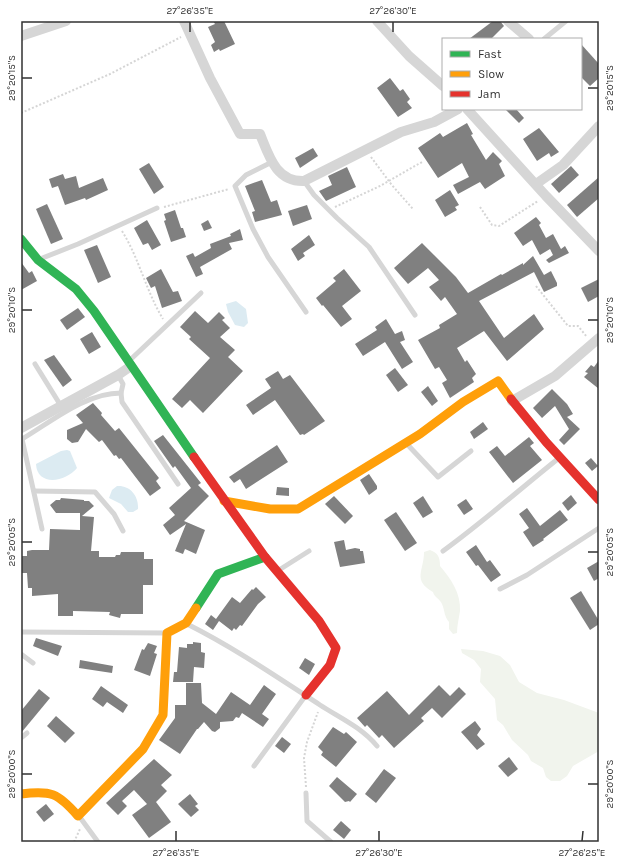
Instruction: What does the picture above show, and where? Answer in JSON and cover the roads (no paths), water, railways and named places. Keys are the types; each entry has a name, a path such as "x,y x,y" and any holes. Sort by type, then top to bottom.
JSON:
{"street":[{"path":"21,36 66,21"},
{"path":"184,21 210,78 240,134 260,134 272,162 283,177 296,182 304,182 401,132 434,122 456,110"},
{"path":"377,21 409,56 442,85"},
{"path":"508,21 528,38"},
{"path":"468,110 546,196 599,251"},
{"path":"536,184 563,165 599,126"},
{"path":"21,239 25,250 76,289 94,311 129,364 264,557 278,571 319,621 336,648 330,665 306,695"},
{"path":"512,401 555,376 596,341"},
{"path":"21,428 118,375 129,364"},
{"path":"224,501 270,509 298,509 405,443 498,381 512,401 560,458 599,500"},
{"path":"21,794 49,791 61,796 80,818 143,749 163,715 167,633 186,623 218,574 264,557"}],"lane":[{"path":"545,38 566,21"},
{"path":"272,162 246,175 236,186 253,229 268,257 306,312"},
{"path":"304,182 328,210 369,247 415,315"},
{"path":"38,260 119,226 156,208"},
{"path":"129,364 166,325 201,292"},
{"path":"35,364 61,406"},
{"path":"118,375 123,384 120,393 122,402 178,484"},
{"path":"42,529 22,440 77,406 107,393 120,393"},
{"path":"405,443 438,477 472,451"},
{"path":"443,550 472,530 496,508 560,458"},
{"path":"34,491 95,492 114,514 123,531"},
{"path":"500,589 527,574 599,528"},
{"path":"278,571 309,551"},
{"path":"186,623 217,639 344,718 363,732 376,746"},
{"path":"21,632 167,633"},
{"path":"21,654 33,663"},
{"path":"254,766 306,695"},
{"path":"21,738 27,733"},
{"path":"306,793 307,822 331,842"},
{"path":"80,818 98,842"}]}
